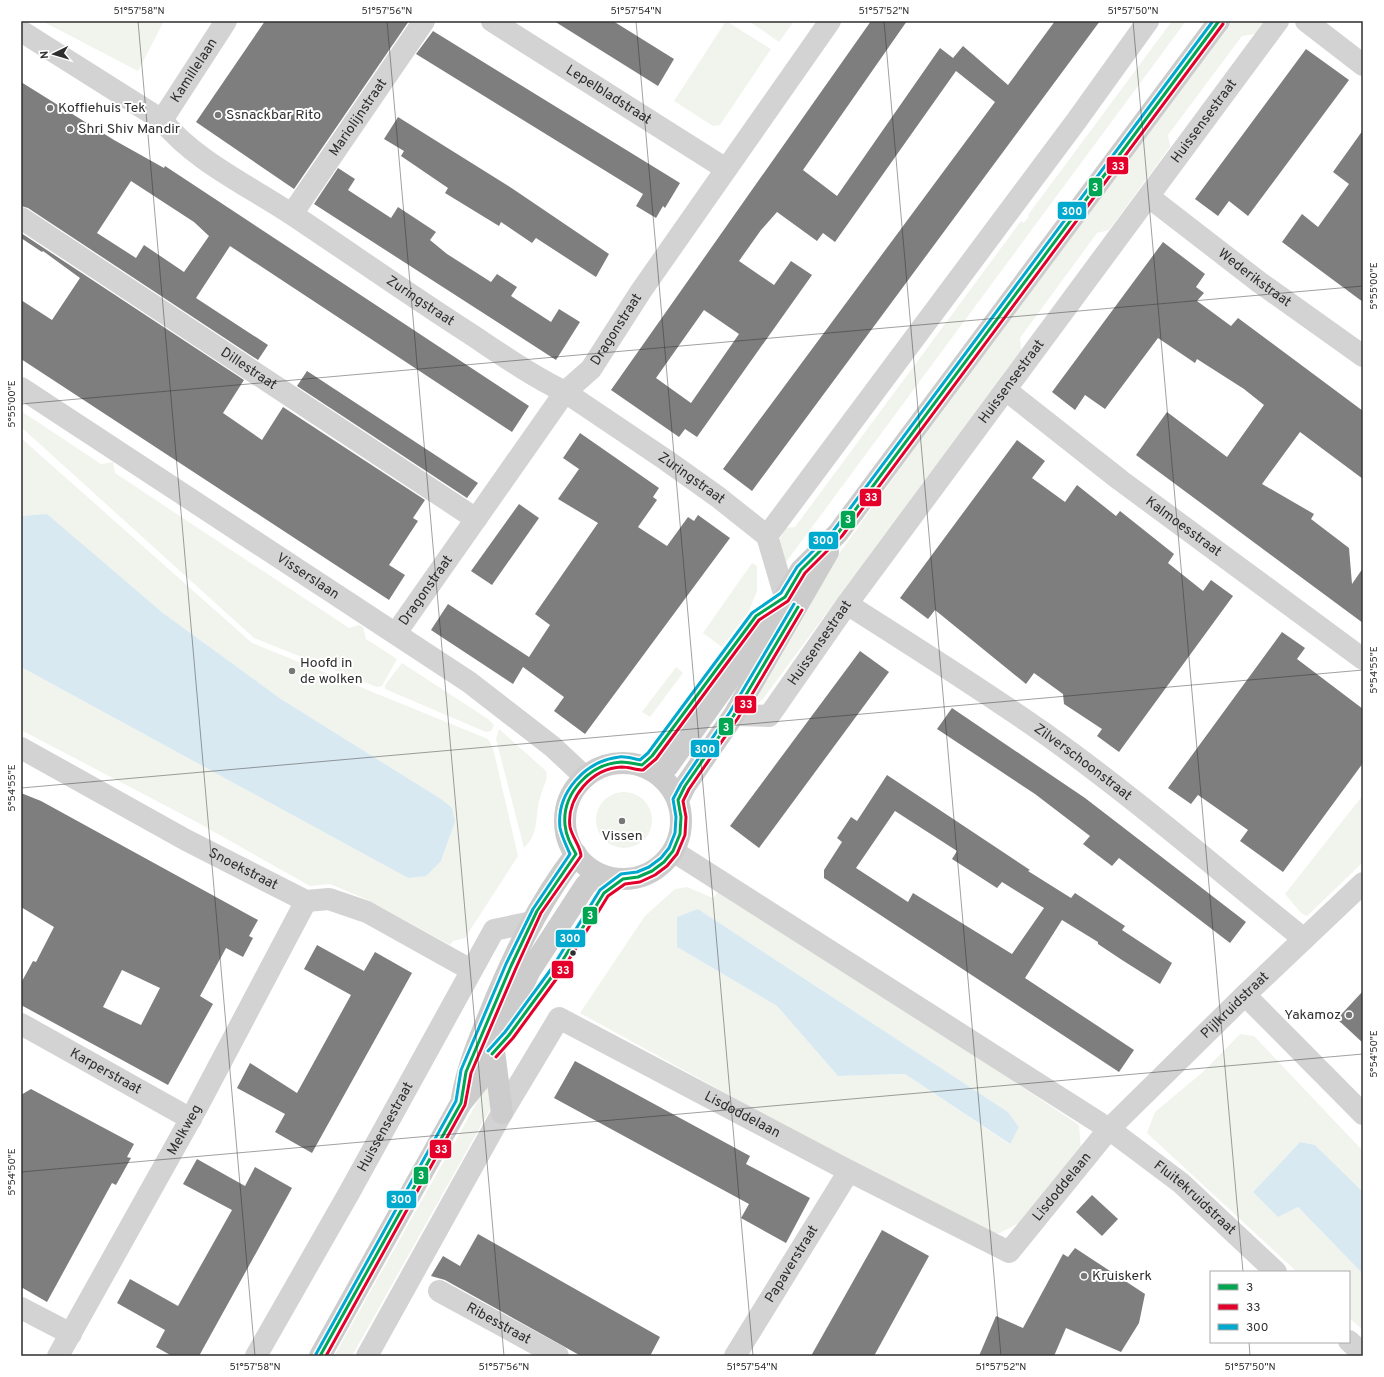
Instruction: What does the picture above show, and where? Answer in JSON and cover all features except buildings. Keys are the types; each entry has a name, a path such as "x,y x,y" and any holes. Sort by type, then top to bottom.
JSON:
{"street":[{"name":"Kamillelaan","path":"162,120 226,21"},
{"name":"Mariolijnstraat","path":"292,214 424,21"},
{"name":"Lepelbladstraat","path":"492,21 726,169"},
{"name":"Dragonstraat","path":"396,633 565,392 591,370 641,291 830,21"},
{"path":"785,597 767,536 1077,120 1148,21"},
{"path":"658,774 668,766 766,628 801,570 838,533 1219,21"},
{"name":"Huissensestraat","path":"734,715 769,716 847,604 1278,21"},
{"path":"1306,21 1363,65"},
{"name":"Zuringstraat","path":"21,32 162,120 180,140 227,174 292,214 448,320 538,378 565,392 679,469 718,497 767,536"},
{"name":"Wederikstraat","path":"1149,196 1259,282 1363,356"},
{"name":"Dillestraat","path":"21,218 476,519"},
{"name":"Visserslaan","path":"21,388 476,686 547,743 585,777"},
{"name":"Kalmoesstraat","path":"1006,390 1120,480 1363,659"},
{"path":"678,800 685,786 734,715 814,579 838,533"},
{"name":"Zilverschoonstraat","path":"847,604 969,682 1044,733 1130,799 1304,939"},
{"name":"Snoekstraat","path":"21,748 186,840 306,901"},
{"path":"622,762 642,765 658,774 666,782 678,800 681,817 680,829 673,851 664,862 652,871 638,877 623,879 597,873 586,865 576,854 568,839 565,822 567,805 571,795 585,777 602,766 622,762"},
{"path":"673,851 1109,1129"},
{"path":"461,1103 466,1072 495,1001 532,922 564,869 576,854"},
{"path":"320,1356 461,1103 478,1082 494,1052 529,972 585,886 597,873"},
{"name":"Pijlkruidstraat","path":"1109,1129 1245,995 1363,883"},
{"path":"306,901 329,899 367,912 471,970"},
{"name":"Melkweg","path":"58,1356 191,1119 306,901"},
{"name":"Huissensestraat","path":"256,1356 349,1193 494,930 532,922"},
{"path":"1245,995 1363,1114"},
{"name":"Lisdoddelaan","path":"502,1113 559,1018 849,1171 1009,1252 1109,1129"},
{"name":"Karperstraat","path":"21,1024 191,1119"},
{"path":"366,1356 502,1113 494,1052"},
{"name":"Fluitekruidstraat","path":"1109,1129 1180,1183 1275,1271"},
{"name":"Papaverstraat","path":"735,1356 849,1171"},
{"name":"Ribesstraat","path":"439,1291 558,1356"},
{"path":"21,1308 71,1334"},
{"path":"1350,1342 1363,1354"}],"shaded area":[{"path":"42,21 164,21 138,71"},
{"path":"726,21 771,49 720,125 713,126 674,101"},
{"path":"749,21 794,21 779,42"},
{"path":"1172,21 1186,21 784,565 777,544 786,528 795,527 1021,221 1023,223 1029,217 1028,215"},
{"path":"1232,21 1265,21 1255,34 1242,36 1168,135 1170,147 1109,230 1097,233 1020,338 1021,350 763,699 757,704 751,704 825,573 902,466"},
{"path":"21,411 101,464 113,462 115,473 349,628 359,625 363,627 366,639 397,659 382,686 377,687 254,638 21,427"},
{"path":"21,438 252,643 488,739 493,748 518,856 465,938 453,941 450,945 368,900 330,884 310,886 193,820 21,730 21,667 408,878 441,861 455,822 441,799 281,699 163,613 47,515 21,516"},
{"path":"47,514 163,613 281,699 441,799 452,808 455,822 441,861 426,876 408,878 21,667 21,516"},
{"path":"752,563 757,566 757,591 749,611 722,647 703,633"},
{"path":"402,663 488,719 494,725 491,731 486,732 385,689 385,685"},
{"path":"676,667 683,673 650,717 642,712"},
{"path":"499,729 546,771 547,774 539,803 535,830 528,844 524,848 496,739"},
{"path":"624,792 635,794 644,800 650,809 652,820 650,831 644,840 635,846 624,848 613,846 604,840 598,831 596,820 598,809 604,800 613,794"},
{"path":"1363,795 1363,862 1307,916 1301,913 1285,894"},
{"path":"687,887 713,898 718,892 941,1033 1079,1125 1081,1151 1019,1223 1000,1233 985,1236 580,1013 645,916 675,889","holes":["698,909 1008,1112 1019,1127 1009,1144 905,1074 838,1076 777,1006 677,947"]},
{"path":"698,909 1008,1112 1019,1127 1010,1144 905,1074 838,1076 777,1006 677,947 677,917"},
{"path":"1240,1034 1254,1036 1363,1151 1363,1192 1315,1145 1300,1142 1253,1192 1298,1207 1363,1274 1363,1330 1350,1319 1350,1271 1296,1271 1147,1133 1155,1112 1203,1072"},
{"path":"489,1081 493,1104 352,1356 334,1356"},
{"path":"1300,1142 1315,1145 1363,1192 1363,1274 1298,1207 1278,1217 1253,1192"}],"transit line":[{"name":"300","path":"316,1354 456,1101 461,1070 506,964 533,909 570,854 560,828 560,815 568,791 584,772 595,765 619,757 640,760 648,753 752,613 781,593 797,567 834,530 1213,21"},
{"name":"3","path":"320,1356 461,1103 466,1072 511,966 537,911 576,854 568,837 565,825 565,813 573,792 588,775 598,768 621,762 642,765 652,756 756,616 785,597 801,570 838,533 1219,21"},
{"name":"33","path":"326,1356 465,1105 471,1073 541,913 581,856 580,849 570,827 570,816 572,806 583,786 591,779 611,769 622,767 643,770 656,759 759,620 788,601 805,573 842,536 1223,24"},
{"name":"300","path":"488,1051 505,1032 552,968 600,890 621,874 637,872 649,867 661,858 669,848 675,833 676,817 673,799 681,784 730,712 794,604"},
{"name":"3","path":"492,1054 509,1035 556,971 604,893 623,879 638,877 652,871 664,862 673,851 680,834 681,817 678,800 685,786 734,715 798,607"},
{"name":"33","path":"496,1057 513,1038 560,974 608,896 625,884 640,882 655,875 667,866 677,854 685,835 686,817 683,801 689,789 738,718 802,610"}],"place":[{"name":"Koffiehuis Tek","path":"50,108"},
{"name":"Ssnackbar Rito","path":"218,115"},
{"name":"Shri Shiv Mandir","path":"70,129"},
{"name":"Hoofd in de wolken","path":"292,671"},
{"name":"Vissen","path":"622,821"},
{"name":"Yakamoz","path":"1349,1015"},
{"name":"Kruiskerk","path":"1084,1276"}]}
